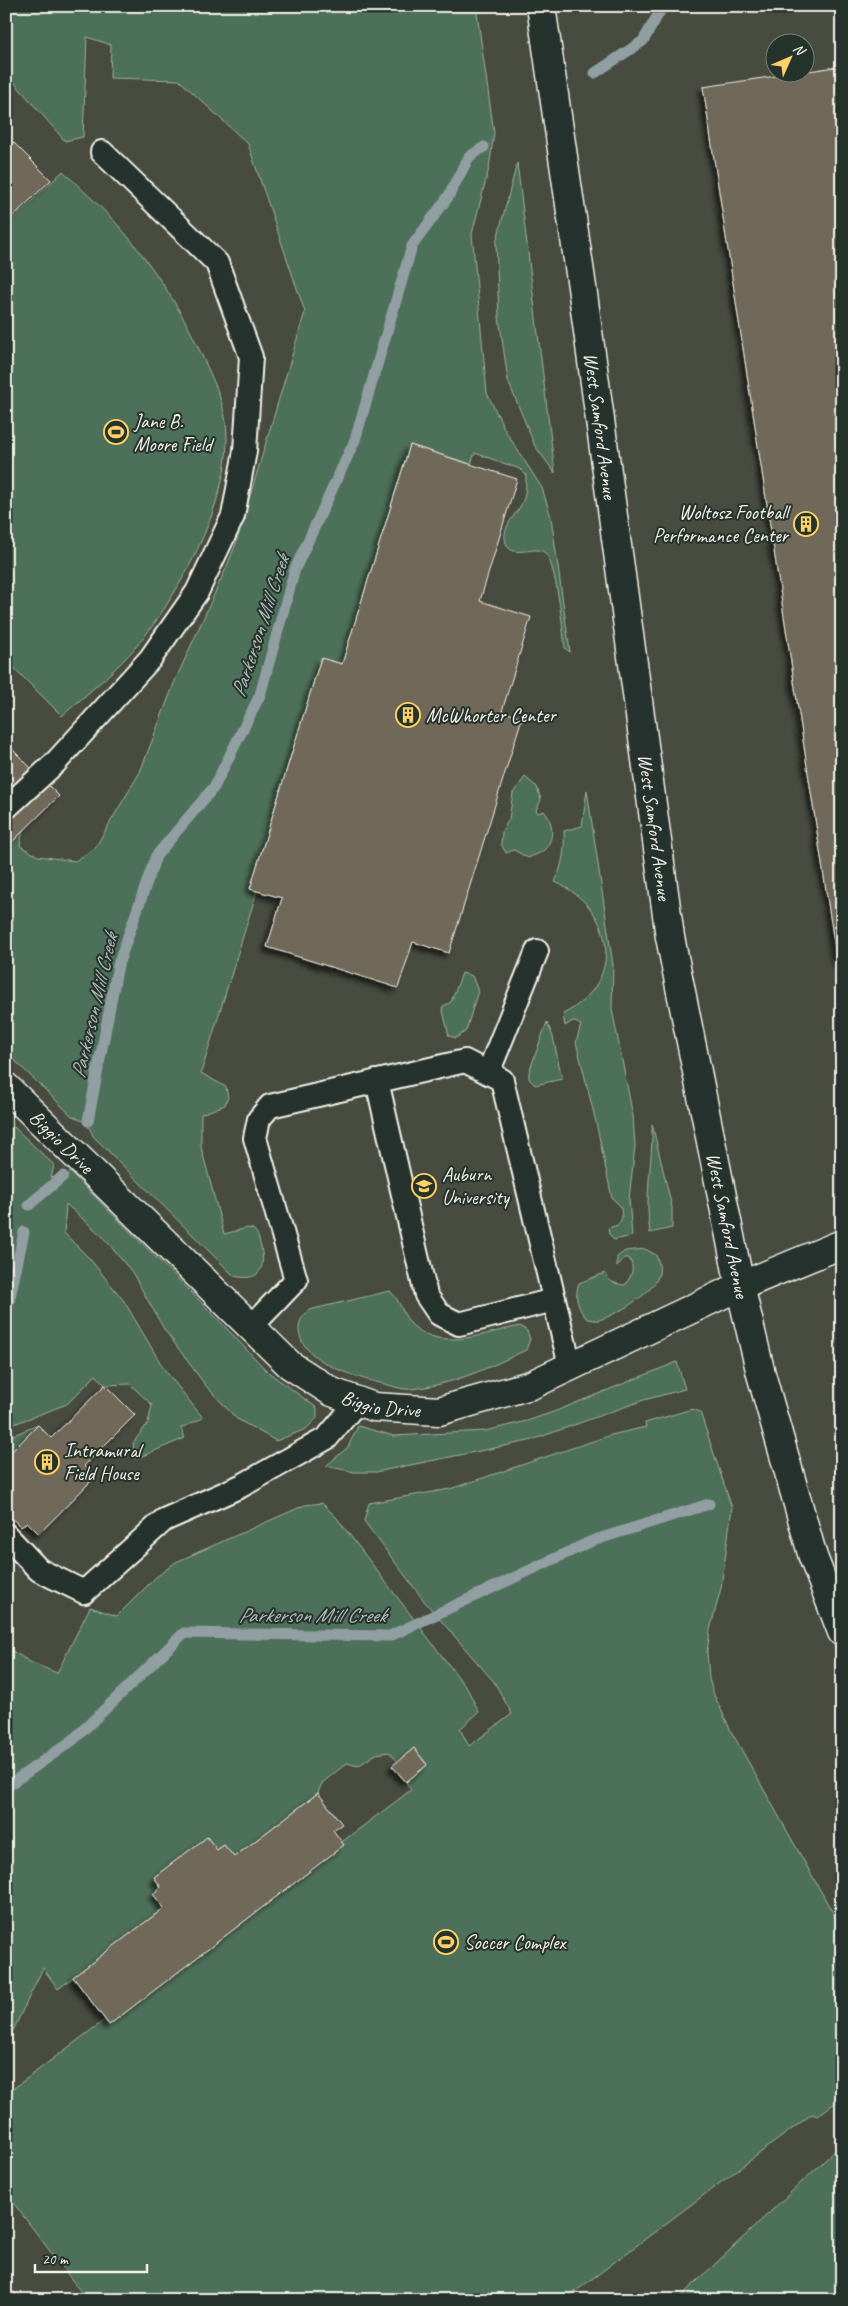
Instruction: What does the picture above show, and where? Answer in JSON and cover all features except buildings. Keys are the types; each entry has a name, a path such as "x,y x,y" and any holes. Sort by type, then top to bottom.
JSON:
{"street":[{"name":"West Samford Avenue","path":"541,6 582,287 670,937 740,1286 763,1381 813,1558 842,1632"},
{"name":"Biggio Drive","path":"6,1087 290,1365 332,1392 374,1407 439,1411 531,1384 740,1286 842,1244"}],"lane":[{"path":"6,808 55,763 150,659 197,592 233,516 244,451 251,357 218,264 102,152"},
{"path":"488,1073 537,952"},
{"path":"251,1327 296,1280 255,1138 259,1119 270,1106 465,1061 502,1080 570,1366"},
{"path":"377,1082 426,1296 439,1314 459,1324 554,1300"},
{"path":"6,1534 39,1570 84,1592 164,1520 241,1486 328,1438 358,1401"}],"shaded area":[{"name":"Auburn University","path":"6,6 842,6 842,2300 6,2300"}],"green space":[{"path":"6,6 476,6 494,133 489,168 472,234 487,393 506,432 542,488 551,517 570,652 565,648 555,581 548,558 544,552 539,550 512,551 506,543 505,537 508,525 524,498 526,475 520,469 475,453 471,464 410,445 342,664 321,658 250,888 257,891 201,1073 226,1087 228,1097 225,1105 201,1114 201,1147 224,1234 247,1228 253,1229 258,1235 262,1262 259,1272 255,1276 234,1276 93,1136 86,1123 72,1116 6,1052 6,835 23,830 20,846 38,856 75,861 95,848 140,772 175,681 235,546 305,312 248,144 179,80 110,78 111,45 87,37 83,137 65,141 6,73"},
{"path":"517,163 555,473 535,446 508,381 499,317 496,243"},
{"name":"Jane B. Moore Field","path":"63,171 122,229 171,297 197,344 222,402 227,444 223,474 204,535 174,593 141,641 123,661 62,716 6,660 6,226"},
{"path":"525,777 537,787 541,800 536,810 538,813 544,811 550,820 552,831 547,847 528,858 514,850 506,853 501,844 502,832 509,819 513,793"},
{"path":"587,790 613,965 612,1009 633,1116 635,1146 629,1199 632,1236 614,1240 609,1234 608,1228 618,1225 622,1218 621,1207 612,1198 576,1042 581,1025 573,1021 565,1026 563,1014 583,1000 597,984 604,965 606,946 601,927 591,910 575,894 555,882 563,857 564,831 582,826"},
{"path":"462,973 472,976 478,991 466,1031 456,1038 449,1036 442,1007 451,1002"},
{"path":"547,1022 553,1037 562,1079 535,1085 529,1079 529,1072"},
{"path":"652,1124 672,1207 672,1228 650,1233 648,1192"},
{"path":"14,1127 54,1165 51,1179 61,1182 70,1172 210,1311 268,1372 317,1408 317,1418 306,1429 276,1441 237,1419 206,1386 164,1329 132,1272 102,1236 66,1204 64,1233 90,1259 124,1301 164,1369 203,1418 181,1428 185,1438 135,1459 133,1443 148,1423 152,1405 130,1384 105,1385 96,1375 67,1404 6,1427 6,1364 9,1354 6,1354 6,1129"},
{"path":"645,1249 656,1255 659,1263 659,1274 654,1284 641,1297 615,1314 599,1320 587,1319 577,1302 579,1283 605,1273 608,1279 613,1282 625,1285 631,1275 632,1265 629,1258 624,1258 617,1267 617,1257 625,1251"},
{"path":"390,1291 397,1299 409,1322 425,1334 437,1338 465,1338 520,1326 527,1331 530,1339 526,1350 456,1380 408,1389 344,1372 316,1357 305,1347 300,1335 300,1322 309,1310"},
{"path":"677,1362 685,1389 644,1400 529,1441 376,1472 354,1472 326,1466 348,1447 358,1426 394,1436 485,1431 527,1421 556,1411"},
{"path":"692,1409 700,1412 732,1508 721,1588 710,1630 707,1652 709,1679 714,1695 731,1731 842,1929 842,2098 817,2116 812,2114 564,2300 87,2300 6,2193 6,2094 411,1790 406,1782 427,1764 414,1748 398,1762 389,1752 376,1754 358,1766 347,1763 322,1783 318,1793 234,1857 224,1845 153,1894 164,1908 58,1989 43,1968 6,2045 6,1647 30,1662 57,1673 90,1607 117,1616 155,1578 176,1562 305,1505 322,1503 336,1517 468,1690 479,1712 460,1729 469,1746 512,1714 494,1682 425,1602 364,1521 369,1503 450,1489 611,1435 646,1427 645,1423"},
{"path":"38,1425 6,1457 6,1438"},
{"path":"842,2144 842,2300 677,2300"}],"waterway":[{"name":"Parkerson Mill Creek","path":"595,73 643,41 663,6"},
{"name":"Parkerson Mill Creek","path":"88,1121 118,965 156,856 214,787 260,695 295,569 355,440 412,246 448,197 469,157 484,147"},
{"name":"Parkerson Mill Creek","path":"29,1205 63,1176"},
{"name":"Parkerson Mill Creek","path":"6,1315 24,1232"},
{"name":"Parkerson Mill Creek","path":"6,1787 73,1740 184,1633 390,1636 592,1541 709,1504"}],"place":[{"name":"Jane B. Moore Field","path":"116,432"},
{"name":"Woltosz Football Performance Center","path":"806,524"},
{"name":"McWhorter Center","path":"408,715"},
{"name":"Auburn University","path":"424,1186"},
{"name":"Intramural Field House","path":"47,1462"},
{"name":"Soccer Complex","path":"446,1942"}]}
